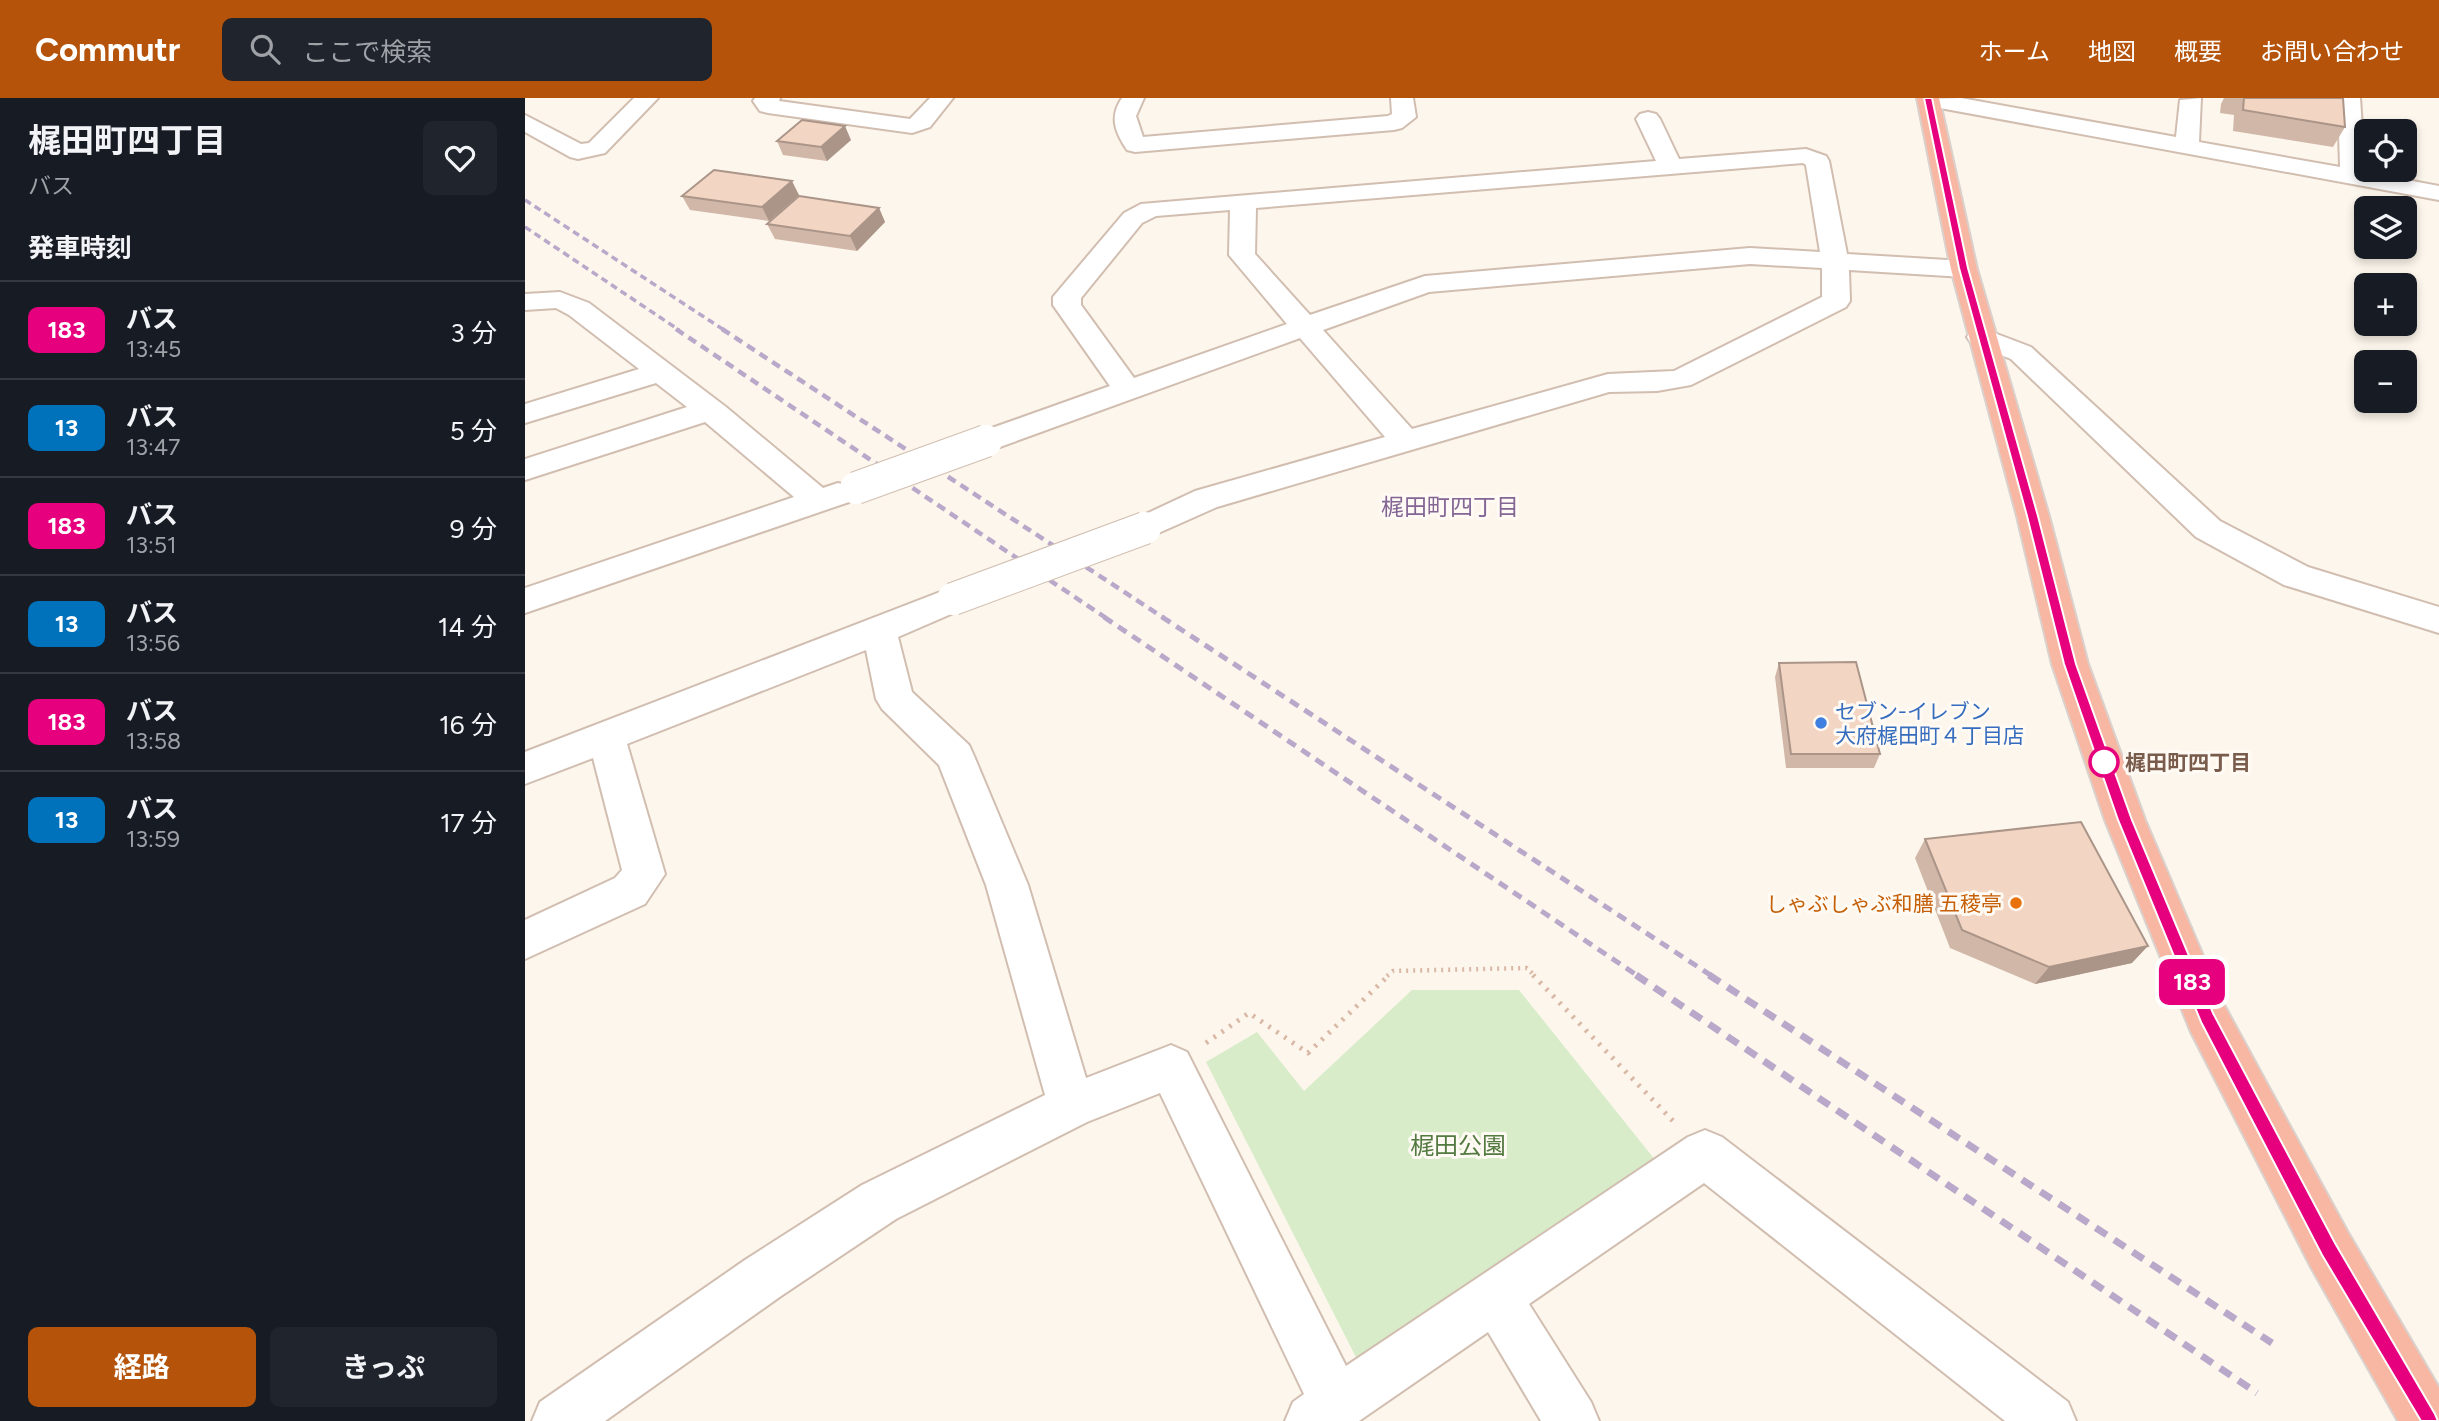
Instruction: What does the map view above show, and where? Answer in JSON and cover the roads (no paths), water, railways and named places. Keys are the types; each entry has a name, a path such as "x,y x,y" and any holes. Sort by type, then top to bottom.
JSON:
{"highway":[{"path":"1929,99 1964,268 2033,516 2070,664 2135,844 2207,1017 2329,1249 2428,1421"}],"street":[{"path":"525,122 578,152 597,148 647,98"},
{"path":"769,98 764,101 768,106 912,126 922,122 942,98"},
{"path":"1133,98 1125,108 1123,122 1135,145 1394,123 1404,117 1402,98"},
{"path":"2349,98 2353,179"},
{"path":"1929,99 2439,193"},
{"path":"2187,147 2191,100"},
{"path":"1648,119 1671,167"},
{"path":"525,768 879,631 953,599 1145,528 1206,499 1608,383 1681,379 1836,301 1835,261 1817,161 1805,156 1150,209 1133,218 1067,297 1067,305 1128,390"},
{"path":"1243,201 1242,255 1406,442"},
{"path":"525,601 856,488 1425,284 1750,256 1964,268"},
{"path":"525,302 560,300 579,309 710,410 817,500"},
{"path":"1982,337 2021,353 2208,529 2296,576 2439,621"},
{"path":"525,414 661,372"},
{"path":"525,470 710,410"},
{"path":"879,631 895,699 955,756 1007,885 1071,1106"},
{"path":"525,940 630,891 645,874 606,737"},
{"path":"559,1421 763,1278 879,1202 1071,1106 1171,1067 1324,1413 1705,1154 2049,1421"},
{"path":"1495,1296 1572,1421"}],"railway":[{"path":"525,200 724,330"},
{"path":"525,227 679,330"},
{"path":"676,329 1106,618"},
{"path":"722,329 1164,618"},
{"path":"1104,617 1638,976"},
{"path":"1162,617 1712,976"},
{"path":"1636,975 2257,1393"},
{"path":"1709,975 2272,1343"}],"place":[{"name":"セブン-イレブン 大府梶田町４丁目店","path":"1821,723"},
{"name":"梶田町四丁目","path":"2104,762"},
{"name":"しゃぶしゃぶ和膳 五稜亭","path":"2016,903"}],"district":[{"name":"梶田町四丁目","path":"1450,507"}],"park label":[{"name":"梶田公園","path":"1458,1145"}]}
